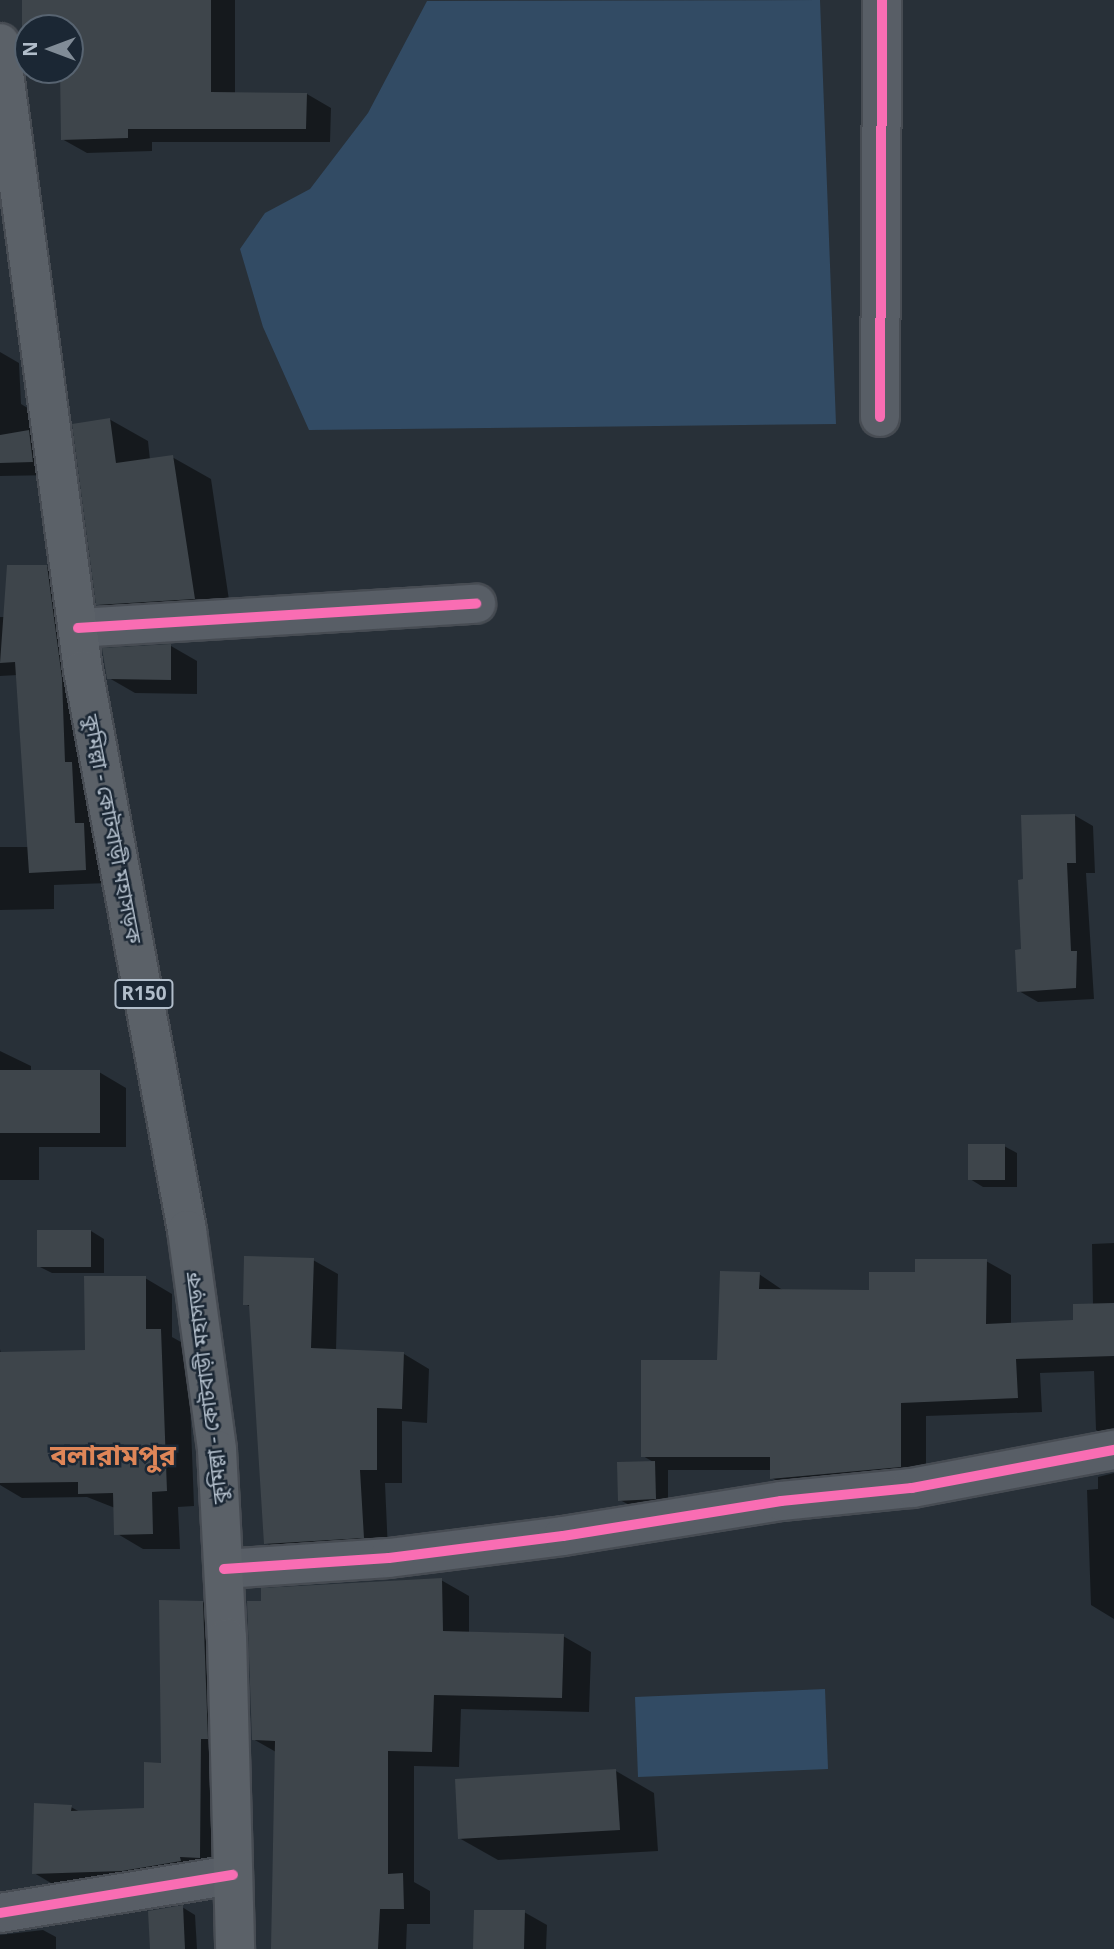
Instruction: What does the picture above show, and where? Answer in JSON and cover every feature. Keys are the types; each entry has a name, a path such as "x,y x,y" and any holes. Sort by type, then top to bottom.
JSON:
{"main road":[{"name":"কুমিল্লা - কোটবাড়ী মহাসড়ক","path":"0,43 78,628 187,1230 217,1450 224,1569 235,1949"}],"street":[{"path":"880,417 882,0"},
{"path":"78,628 476,604"},
{"path":"224,1569 389,1558 563,1536 781,1502 912,1488 1114,1450"},
{"path":"0,1913 233,1875"}],"water":[{"path":"820,0 836,424 309,430 263,327 240,249 265,213 310,189 368,113 427,1"},
{"path":"825,1689 828,1769 638,1777 635,1697"}],"building":[{"path":"22,0 211,0 211,92 307,93 306,129 128,129 128,138 61,140 60,84 84,84 84,14 22,14"},
{"path":"110,418 116,463 173,455 195,599 96,605 72,424"},
{"path":"29,430 33,462 0,463 0,435"},
{"path":"7,565 47,565 62,678 65,762 72,762 75,823 84,823 86,870 29,873 15,662 0,663"},
{"path":"171,644 171,680 107,679 102,648"},
{"path":"1075,814 1076,863 1067,863 1071,951 1077,951 1076,988 1017,992 1015,950 1021,949 1018,880 1023,879 1021,815"},
{"path":"0,1070 100,1070 100,1133 0,1133"},
{"path":"968,1144 1005,1144 1005,1180 968,1180"},
{"path":"37,1230 91,1230 91,1267 37,1267"},
{"path":"244,1256 314,1258 311,1348 404,1352 402,1409 377,1408 377,1470 360,1470 364,1538 264,1544 249,1305 243,1305"},
{"path":"915,1259 987,1259 986,1324 1073,1320 1073,1304 1114,1303 1114,1356 1016,1359 1018,1398 901,1403 901,1467 770,1479 770,1457 641,1457 641,1360 717,1360 720,1271 760,1272 759,1289 869,1290 869,1272 915,1272"},
{"path":"84,1276 146,1276 146,1329 161,1329 167,1491 152,1492 153,1534 114,1535 113,1493 78,1494 78,1482 0,1483 0,1352 85,1350"},
{"path":"655,1461 656,1499 618,1501 617,1462"},
{"path":"442,1578 443,1631 564,1634 562,1698 434,1695 432,1752 388,1751 388,1874 403,1873 404,1909 380,1909 378,1949 271,1949 275,1741 252,1740 247,1601 261,1601 261,1588"},
{"path":"159,1600 203,1601 208,1739 201,1739 200,1858 180,1857 181,1861 122,1871 32,1874 34,1803 72,1805 71,1811 144,1808 144,1762 161,1763"},
{"path":"616,1769 620,1830 458,1839 455,1779"},
{"path":"183,1905 185,1949 150,1949 148,1911"},
{"path":"474,1910 525,1910 524,1949 473,1949"}],"cycle path":[{"path":"880,417 882,0"},
{"path":"78,628 476,604"},
{"path":"224,1569 389,1558 563,1536 781,1501 912,1488 1114,1450"},
{"path":"0,1913 233,1875"}],"district":[{"name":"বলারামপুর","path":"113,1454"}]}
